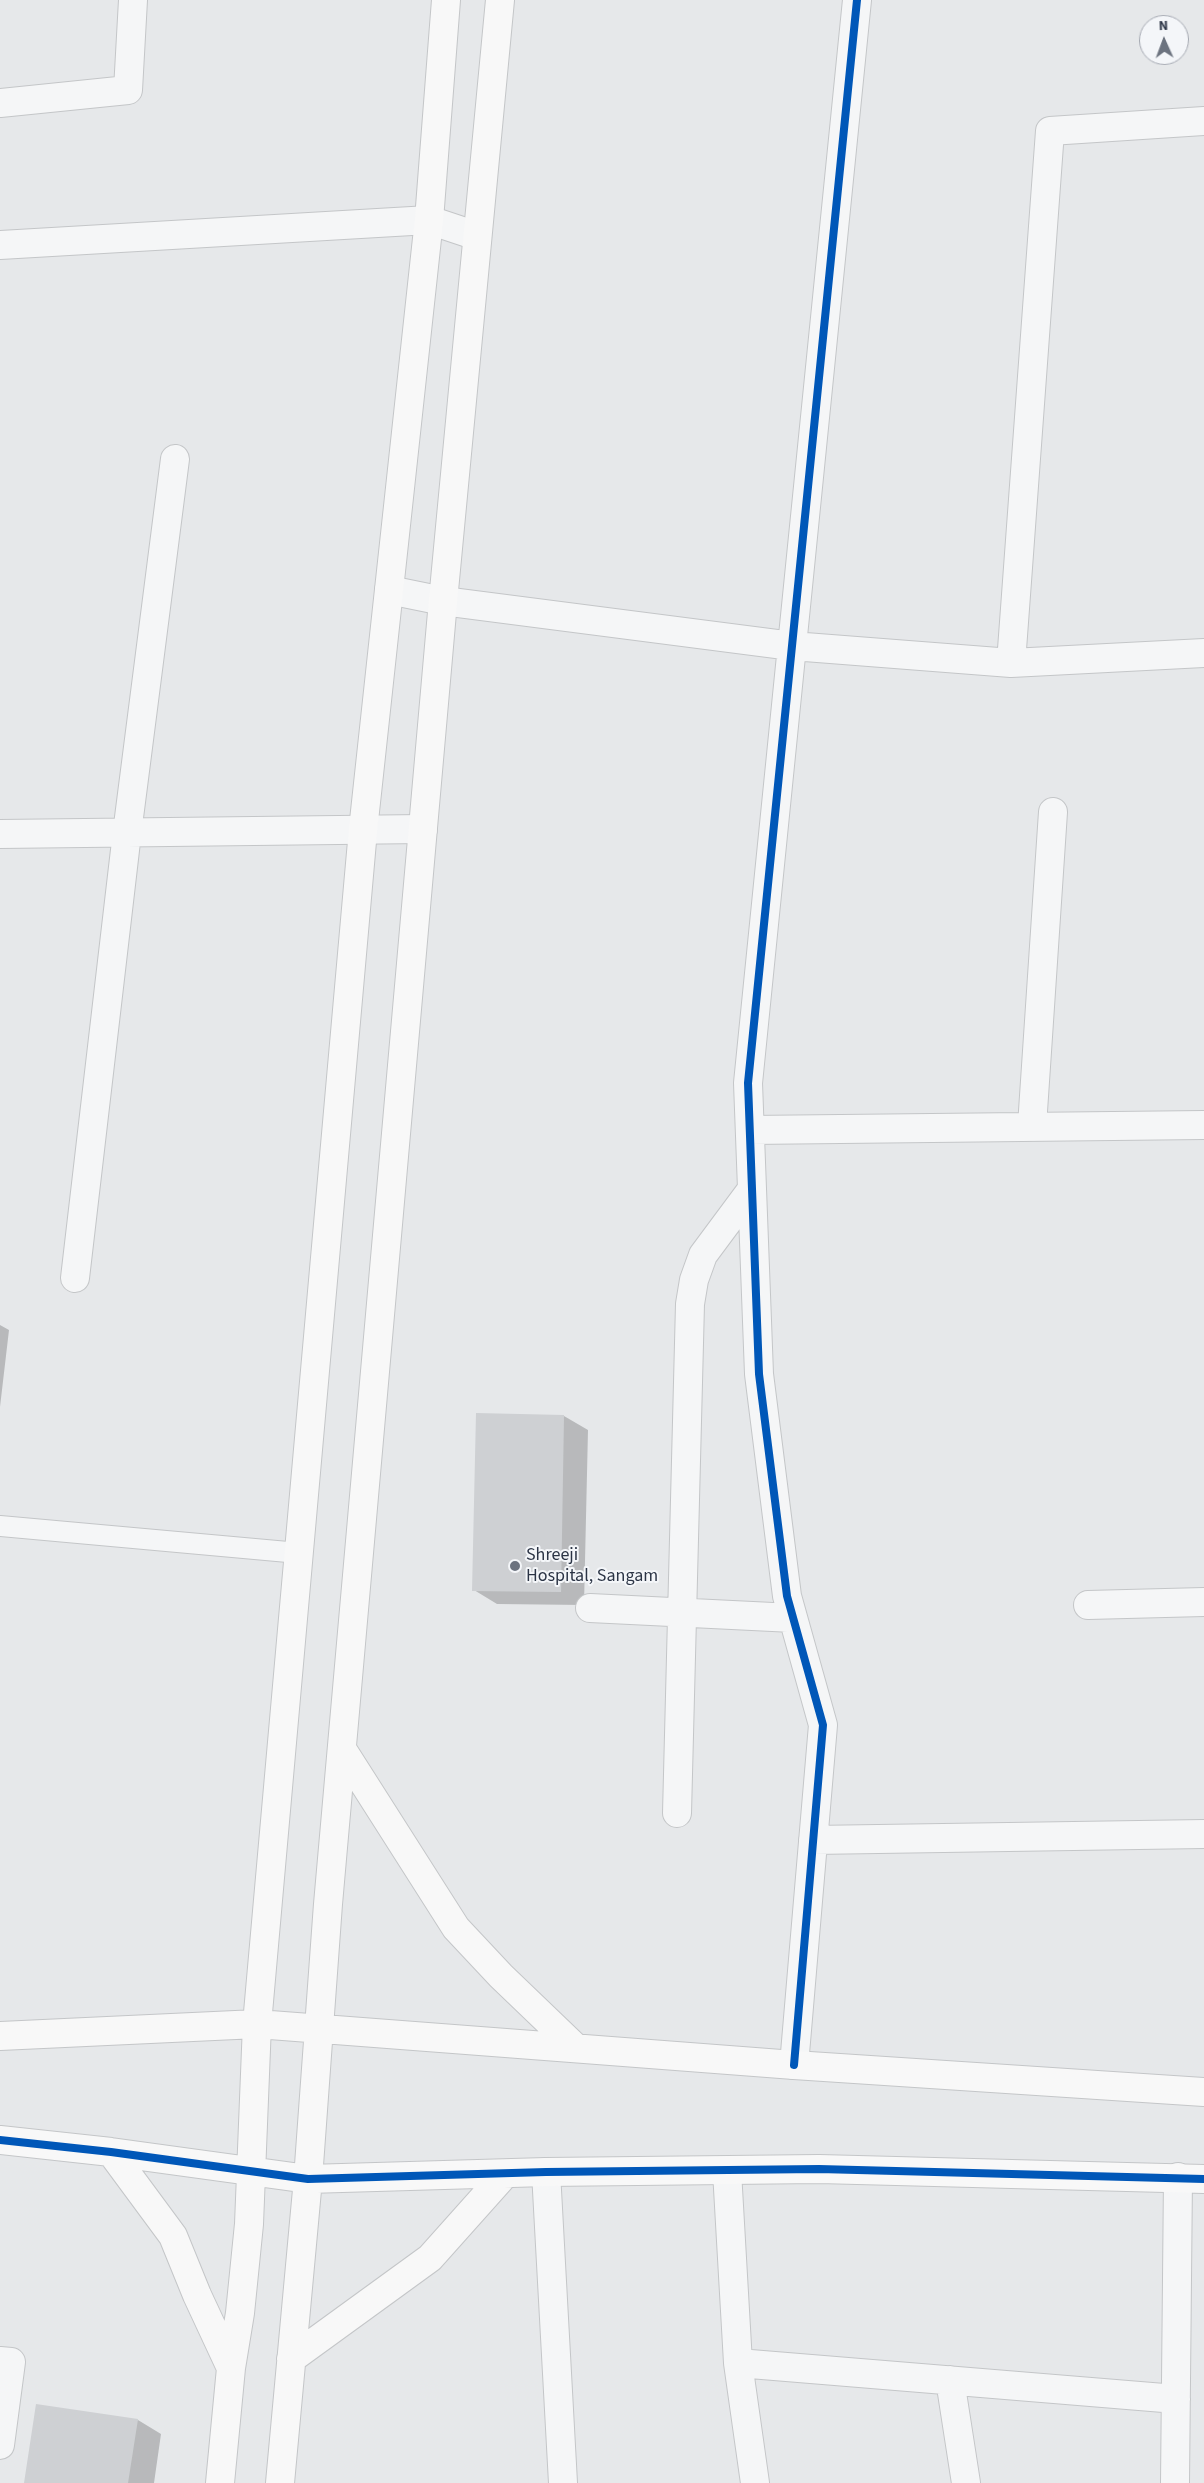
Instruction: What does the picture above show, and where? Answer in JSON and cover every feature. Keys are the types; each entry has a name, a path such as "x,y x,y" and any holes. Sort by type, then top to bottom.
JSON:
{"main road":[{"path":"220,2483 231,2368 240,2313 249,2224 257,2024 363,830 429,220 446,0"},
{"path":"280,2483 308,2179 318,2028 443,601 500,0"},
{"path":"342,1748 456,1928 501,1976 576,2048"},
{"path":"0,2036 257,2024 794,2066 1204,2092"},
{"path":"0,2140 110,2152 308,2179 546,2172 819,2169 1191,2178"},
{"path":"110,2152 173,2236 197,2295 231,2368"},
{"path":"292,2359 430,2258 505,2174"}],"street":[{"path":"0,103 128,90 133,0"},
{"path":"794,2066 823,1725 787,1596 758,1374 748,1083 857,0"},
{"path":"1011,663 1050,131 1204,122"},
{"path":"0,245 429,220 477,236"},
{"path":"75,1278 127,832 175,459"},
{"path":"389,590 443,601 792,646 1011,663 1204,653"},
{"path":"1032,1126 1053,812"},
{"path":"0,834 423,829"},
{"path":"750,1130 1204,1125"},
{"path":"677,1814 692,1296 694,1280 703,1255 752,1189"},
{"path":"1088,1605 1204,1602"},
{"path":"590,1608 793,1618"},
{"path":"813,1840 1204,1834"},
{"path":"727,2171 738,2363 755,2483"},
{"path":"546,2172 563,2483"},
{"path":"1175,2483 1176,2399 1191,2178"},
{"path":"0,2361 11,2362 0,2445"},
{"path":"738,2363 1176,2399"},
{"path":"950,2380 966,2483"}],"lane":[{"path":"0,1526 299,1553"}],"building":[{"path":"476,1413 564,1415 561,1592 472,1591"},
{"path":"36,2404 138,2419 128,2483 24,2483"}],"cycle path":[{"path":"794,2065 823,1725 787,1596 759,1374 748,1083 857,0"},
{"path":"0,2140 111,2152 308,2179 546,2172 819,2169 1204,2179"}],"place":[{"name":"Shreeji Hospital, Sangam","path":"515,1566"}]}
